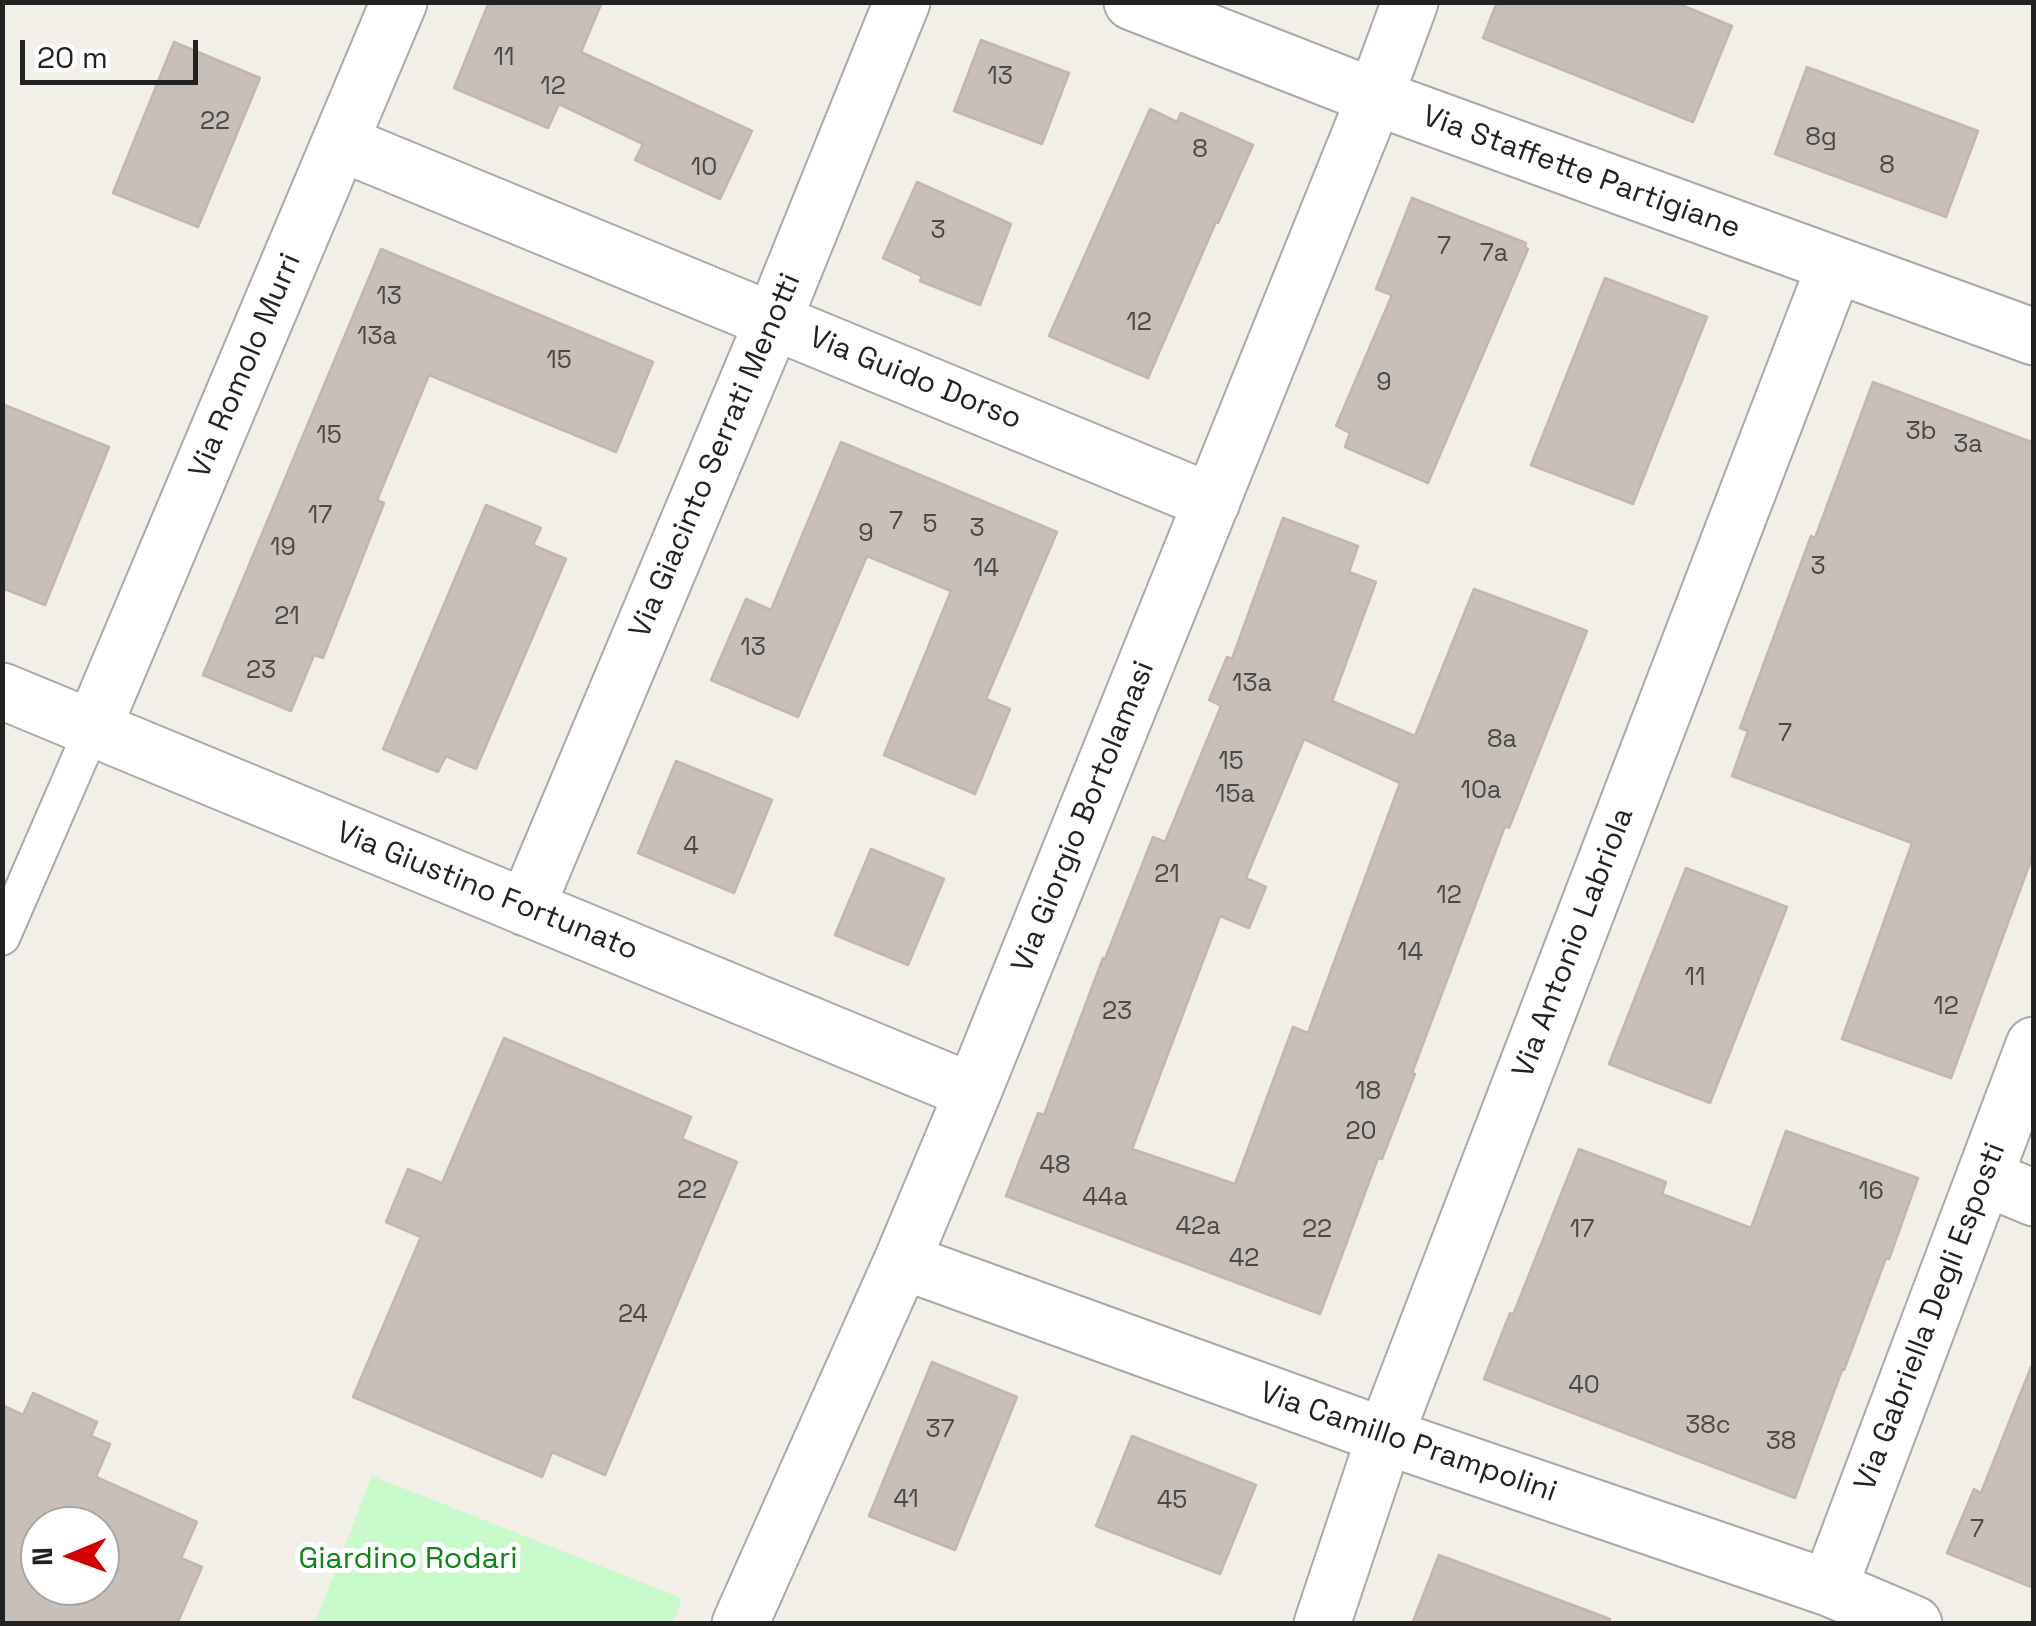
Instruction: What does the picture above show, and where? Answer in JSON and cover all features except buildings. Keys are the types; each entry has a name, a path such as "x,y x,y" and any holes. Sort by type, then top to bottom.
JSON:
{"street":[{"name":"Via Romolo Murri","path":"92,730 399,2"},
{"name":"Via Giacinto Serrati Menotti","path":"526,908 773,321 902,2"},
{"name":"Via Staffette Partigiane","path":"1132,2 1375,97 2034,337"},
{"name":"Via Giorgio Bortolamasi","path":"740,1624 973,1092 1410,2"},
{"name":"Via Guido Dorso","path":"341,142 1212,502"},
{"name":"Via Antonio Labriola","path":"1322,1624 1385,1436 1834,265"},
{"name":"Via Giustino Fortunato","path":"2,691 973,1092"},
{"name":"Via Gabriella Degli Esposti","path":"1829,1588 2034,1045"},
{"path":"1984,1177 2034,1198"},
{"name":"Via Camillo Prampolini","path":"902,1261 1385,1436 1829,1588 1914,1624"}],"lane":[{"path":"2,936 92,730"}],"green space":[{"name":"Giardino Rodari","path":"372,1476 682,1598 673,1623 315,1623"}]}
